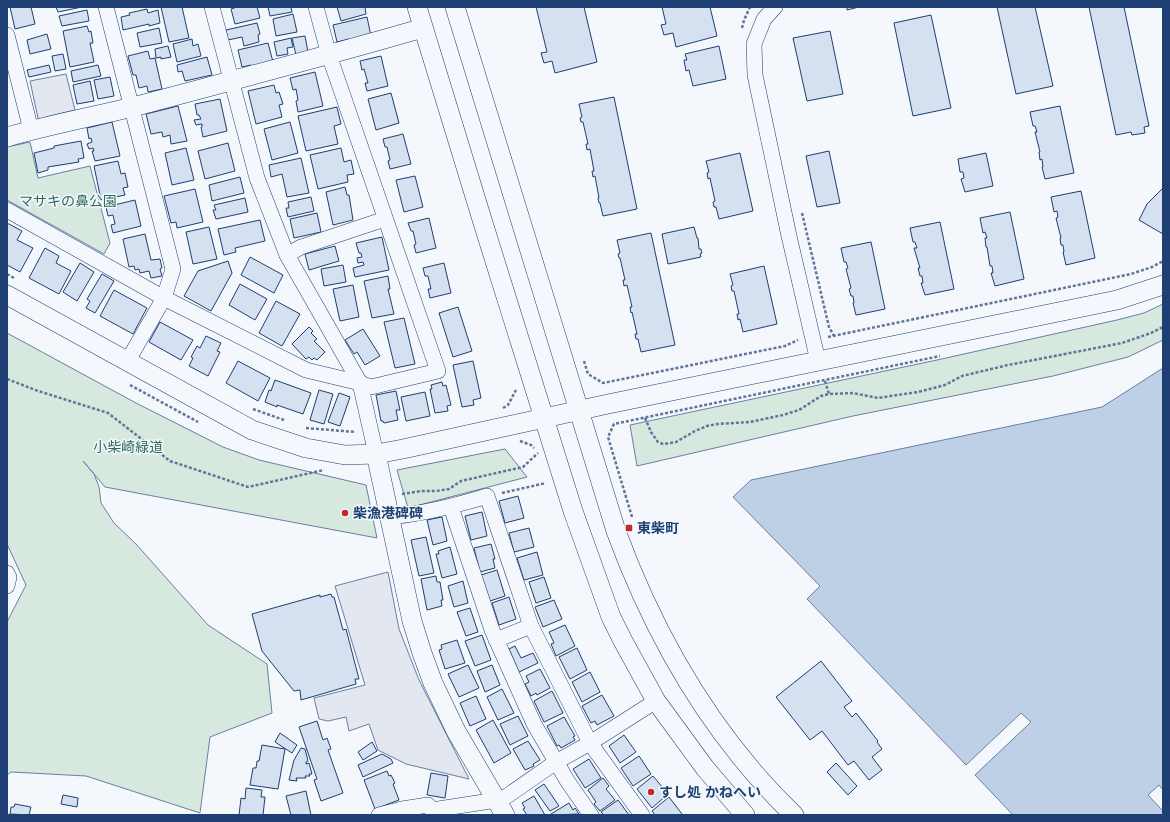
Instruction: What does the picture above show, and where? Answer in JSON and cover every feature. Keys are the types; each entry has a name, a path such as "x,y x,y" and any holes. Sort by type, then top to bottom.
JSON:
{"street":[{"path":"106,7 173,269 164,298 127,362"},
{"path":"212,7 257,178 287,255 360,383 412,621 433,682 456,731 501,808"},
{"path":"7,210 164,298 306,370 371,387 438,371 329,55 316,7"},
{"path":"417,7 573,511 609,610 623,641 656,701 705,768 746,815"},
{"path":"455,7 616,531 626,557 645,602 667,647 706,711 752,770 794,815"},
{"path":"775,7 764,19 754,44 755,75 789,236 818,361"},
{"path":"7,138 31,130 132,107 231,81 423,28"},
{"path":"7,35 31,130"},
{"path":"287,255 301,247 386,219"},
{"path":"7,295 252,430 306,448 345,455 376,454 579,410 1117,300 1163,284"},
{"path":"389,517 406,516 451,507 487,496 531,626 590,743 642,815"},
{"path":"451,507 496,640 534,724 568,782 592,815"},
{"path":"7,573 9,577 7,586"},
{"path":"496,640 531,626"},
{"path":"501,808 506,796 556,762 590,743 656,701"},
{"path":"379,815 402,809 428,805 432,812 501,808"}],"path":[{"path":"802,211 829,327 834,336 1131,274 1152,267 1163,261"},
{"path":"7,274 21,282"},
{"path":"645,418 651,432 658,442 663,444 676,442 707,426 750,422 783,415 798,410 821,396 828,394 853,393 878,398 918,392 945,385 962,376 1122,343 1151,333 1163,327"},
{"path":"588,374 603,383 785,346 797,340"},
{"path":"7,379 38,391 108,413 170,460 248,487 328,468"},
{"path":"825,380 828,394"},
{"path":"499,409 508,405 516,391"},
{"path":"246,406 289,422"},
{"path":"304,428 359,432 371,431"},
{"path":"608,437 633,519"},
{"path":"400,495 421,491 449,489 461,481 523,467 538,453"},
{"path":"487,496 548,482"}],"green space":[{"name":"マサキの鼻公園","path":"30,142 38,178 90,166 110,243 104,254 7,200 7,147"},
{"path":"1163,304 1163,340 1128,357 1053,376 853,416 637,466 630,425 1117,320 1144,313"},
{"name":"小柴崎緑道","path":"7,333 136,403 223,447 259,460 366,485 377,538 105,487 94,474 99,487 101,503 114,523 136,544 208,625 267,664 272,713 210,737 200,813 86,776 11,772 7,775 7,622 26,585 7,544"},
{"path":"505,449 527,477 408,508 397,470"}],"shaded area":[{"path":"66,74 75,110 46,117 44,120 38,118 30,81"},
{"path":"388,572 399,629 419,680 469,779 406,764 378,750 369,724 349,731 346,717 328,721 319,719 314,698 365,685 335,586"}],"water":[{"path":"1163,368 1163,790 1159,785 1148,795 1163,811 1163,815 1013,815 975,775 1031,722 1021,713 966,765 807,599 820,586 733,497 751,480 1102,407"}],"building":[{"path":"10,7 31,7 35,24 15,29"},
{"path":"56,7 82,7 58,12"},
{"path":"161,7 182,7 189,38 169,42"},
{"path":"237,7 257,7 260,18 235,24 231,9"},
{"path":"268,7 291,7 292,12 270,16"},
{"path":"337,7 365,7 366,14 341,21"},
{"path":"536,7 584,7 597,62 555,73 552,61 544,63 541,53 547,52"},
{"path":"662,7 710,7 717,36 676,47 673,33 664,35 661,25 666,24"},
{"path":"847,7 859,7 847,10"},
{"path":"997,7 1035,7 1053,86 1016,94"},
{"path":"1089,7 1124,7 1149,126 1144,127 1145,133 1132,135 1131,132 1116,135"},
{"path":"147,9 148,13 158,10 160,23 123,30 121,17 130,15 129,13"},
{"path":"87,10 89,21 62,26 59,16"},
{"path":"293,14 297,32 276,36 273,19"},
{"path":"931,15 951,108 913,116 894,23"},
{"path":"367,17 371,36 337,42 333,25"},
{"path":"257,23 260,34 258,35 259,42 244,46 242,37 228,40 226,30"},
{"path":"87,26 89,32 91,31 93,43 90,43 94,62 70,67 63,31"},
{"path":"159,28 162,43 140,47 137,33"},
{"path":"830,31 843,94 807,101 793,38"},
{"path":"47,34 51,49 30,54 27,40"},
{"path":"305,36 308,52 296,55 292,38"},
{"path":"291,38 293,47 287,48 288,54 277,56 274,42"},
{"path":"192,39 193,46 198,44 201,56 177,62 173,44"},
{"path":"268,43 273,62 251,67 251,65 242,67 238,50"},
{"path":"168,46 171,57 161,59 161,57 156,58 155,49"},
{"path":"719,46 726,79 693,86 689,70 686,71 684,60 687,60 685,54"},
{"path":"148,51 150,59 155,58 162,89 148,92 147,86 139,88 136,75 133,75 128,56"},
{"path":"63,54 66,69 55,71 52,56"},
{"path":"381,56 388,86 367,91 365,83 368,83 360,61"},
{"path":"207,57 212,75 185,81 182,71 178,72 177,65"},
{"path":"49,65 51,72 29,77 27,70"},
{"path":"98,65 101,76 73,82 71,71"},
{"path":"315,72 323,106 298,112 296,89 293,90 290,78"},
{"path":"110,77 114,96 98,99 94,80"},
{"path":"90,81 94,101 77,104 73,85"},
{"path":"274,85 276,93 279,92 283,104 279,105 282,117 256,124 248,91"},
{"path":"391,93 399,123 376,130 368,99"},
{"path":"614,97 637,209 603,216 598,198 595,176 593,177 592,171 594,171 590,149 587,150 586,144 588,144 583,122 581,122 580,118 582,117 579,104"},
{"path":"220,99 227,131 203,137 201,127 202,124 196,125 194,120 201,119 199,115 197,115 195,104"},
{"path":"178,106 187,141 171,144 170,135 163,137 162,132 151,134 146,114"},
{"path":"1060,106 1074,173 1045,179 1042,159 1040,160 1040,152 1035,132 1037,132 1035,126 1033,126 1030,112"},
{"path":"337,107 341,124 334,126 338,144 306,151 298,116"},
{"path":"112,122 120,156 95,161 92,151 94,151 93,148 89,149 87,144 92,142 91,138 89,139 87,128"},
{"path":"290,122 298,153 272,160 264,129"},
{"path":"403,134 411,164 390,169 388,161 390,160 387,147 385,147 383,139"},
{"path":"81,141 84,158 78,159 79,162 48,167 48,170 38,173 34,153 54,148 54,146"},
{"path":"228,143 235,171 205,179 198,151"},
{"path":"186,148 194,180 172,185 165,153"},
{"path":"341,148 344,162 351,160 354,174 347,175 348,182 318,189 310,155"},
{"path":"829,151 840,203 817,207 806,156"},
{"path":"740,153 753,211 719,219 716,207 714,207 713,202 715,201 710,178 708,179 707,173 709,172 706,161"},
{"path":"986,153 993,186 965,192 961,179 964,178 963,172 960,172 958,159"},
{"path":"301,158 309,193 287,197 282,174 271,177 269,165"},
{"path":"118,161 121,174 125,173 128,187 123,188 125,195 101,200 94,166"},
{"path":"415,176 423,207 404,212 396,180"},
{"path":"240,177 244,193 212,201 209,185"},
{"path":"345,187 347,195 349,195 353,220 333,225 326,192"},
{"path":"1163,188 1163,234 1139,220 1147,204"},
{"path":"195,189 203,222 177,228 176,222 171,223 164,196"},
{"path":"1081,191 1095,258 1066,265 1063,245 1061,245 1061,238 1056,218 1058,217 1057,211 1054,212 1051,197"},
{"path":"311,197 314,211 288,217 286,208 289,208 288,202"},
{"path":"245,198 248,212 216,219 213,210 216,210 214,205"},
{"path":"135,200 141,226 113,233 111,225 115,224 113,215 108,216 106,207"},
{"path":"1010,212 1024,279 995,286 991,273 993,273 992,266 990,266 986,247 985,238 987,238 985,232 983,233 980,218"},
{"path":"317,213 321,232 294,238 290,219"},
{"path":"429,218 436,248 416,253 414,245 416,244 413,231 411,231 408,223"},
{"path":"260,220 265,241 235,248 236,252 224,255 218,229"},
{"path":"940,222 954,289 925,295 921,283 923,283 922,276 920,276 918,268 920,268 914,248 917,248 915,242 913,242 910,228"},
{"path":"7,223 22,231 17,240 33,248 20,272 7,265"},
{"path":"209,227 217,259 193,264 186,232"},
{"path":"694,227 698,238 699,249 701,249 702,253 700,254 701,257 668,264 662,234"},
{"path":"651,233 675,345 641,352 638,339 636,339 635,334 637,334 632,312 631,313 630,307 632,307 627,285 624,286 623,280 625,280 618,254 620,253 617,240"},
{"path":"145,234 151,260 160,259 162,276 151,278 149,271 140,273 139,269 135,270 134,266 129,267 123,239"},
{"path":"382,237 389,270 355,277 353,268 364,265 363,262 358,263 357,258 362,257 356,243"},
{"path":"871,242 885,309 856,315 853,296 851,296 849,289 851,288 846,269 848,268 846,262 844,262 841,248"},
{"path":"335,246 339,261 309,270 305,254"},
{"path":"45,248 59,256 56,263 71,271 59,294 29,278"},
{"path":"250,257 283,275 274,293 241,275"},
{"path":"228,261 232,273 211,311 184,296 198,271"},
{"path":"80,263 94,272 77,301 63,292"},
{"path":"444,263 451,293 430,298 428,289 431,289 428,276 425,276 423,268"},
{"path":"343,265 346,282 324,286 321,269"},
{"path":"764,266 777,324 743,332 740,319 738,320 737,314 739,314 734,291 732,291 731,286 733,285 730,274"},
{"path":"102,274 114,281 95,313 86,308 90,301 87,299"},
{"path":"388,276 390,289 388,289 394,314 372,318 364,281"},
{"path":"240,284 267,299 255,320 229,305"},
{"path":"353,285 359,317 340,321 333,289"},
{"path":"114,290 147,308 133,334 100,316"},
{"path":"276,301 300,314 282,346 259,333"},
{"path":"458,307 472,351 453,357 439,313"},
{"path":"404,318 415,364 395,368 384,322"},
{"path":"160,322 193,340 181,360 149,342"},
{"path":"309,327 313,331 311,333 317,339 314,341 325,352 317,360 314,358 312,360 309,357 306,359 292,344"},
{"path":"363,329 380,356 365,365 357,352 354,354 345,340"},
{"path":"206,336 221,343 217,351 220,352 208,376 189,366 193,358 191,357 197,346 200,348"},
{"path":"238,361 270,378 258,401 226,383"},
{"path":"473,361 481,398 473,400 474,405 462,407 453,365"},
{"path":"275,380 311,393 303,414 265,402 269,390 271,391"},
{"path":"442,382 443,386 446,385 451,405 447,406 448,411 435,413 430,389 432,389 431,385"},
{"path":"319,390 333,394 324,424 310,420"},
{"path":"396,391 400,410 396,410 398,420 384,423 381,421 376,395"},
{"path":"425,392 430,416 406,421 401,397"},
{"path":"339,393 350,397 340,426 328,422"},
{"path":"518,496 524,518 505,523 499,501"},
{"path":"482,512 487,536 471,540 465,516"},
{"path":"442,517 447,541 433,545 427,520"},
{"path":"529,528 534,547 514,552 509,533"},
{"path":"426,537 434,573 419,576 411,540"},
{"path":"491,544 495,559 493,559 495,568 480,572 474,548"},
{"path":"450,547 457,574 442,578 436,554 439,554 438,551"},
{"path":"537,552 543,575 524,580 517,558"},
{"path":"497,570 505,596 490,601 481,575"},
{"path":"436,576 437,582 440,582 443,600 441,600 442,606 427,610 421,579"},
{"path":"544,577 551,598 536,603 529,582"},
{"path":"463,581 468,603 454,607 448,586"},
{"path":"331,594 332,597 334,597 343,630 346,629 359,679 355,679 356,684 301,700 300,690 294,691 262,651 252,614 320,595 320,597"},
{"path":"509,597 516,619 499,625 492,603"},
{"path":"554,600 562,619 543,627 535,607"},
{"path":"470,608 478,632 466,636 457,612"},
{"path":"565,625 575,646 556,656 551,644 554,643 549,632"},
{"path":"482,635 491,660 475,666 465,641"},
{"path":"457,640 465,663 445,669 439,650 442,649 441,645"},
{"path":"515,646 521,658 533,653 538,663 519,672 509,649"},
{"path":"577,648 587,670 570,679 559,657"},
{"path":"821,661 852,701 844,707 852,717 856,713 878,741 877,742 882,749 872,757 882,770 869,780 854,761 848,765 822,731 810,740 776,697"},
{"path":"468,665 479,688 459,697 448,674"},
{"path":"492,665 500,685 485,692 477,671"},
{"path":"540,669 550,688 537,695 536,693 531,696 525,684 529,682 526,676"},
{"path":"590,672 600,692 582,702 572,682"},
{"path":"502,689 514,713 498,720 487,697"},
{"path":"552,691 563,713 544,722 534,701"},
{"path":"602,695 614,716 597,725 595,721 591,723 582,706"},
{"path":"476,696 486,719 470,726 460,703"},
{"path":"518,716 528,736 510,745 500,724"},
{"path":"564,717 575,736 573,737 575,740 561,748 559,745 557,746 547,726"},
{"path":"493,720 511,753 494,763 476,730"},
{"path":"317,721 323,740 327,738 331,749 328,750 343,793 321,801 314,780 317,779 299,727"},
{"path":"280,733 297,745 292,753 275,742"},
{"path":"624,735 636,752 620,763 609,746"},
{"path":"528,741 540,760 533,764 534,766 525,770 513,749"},
{"path":"372,742 377,751 363,760 358,752"},
{"path":"262,745 285,749 278,789 250,785 253,768 256,768 257,761 259,761"},
{"path":"301,748 305,749 308,761 306,764 309,763 312,774 309,774 310,776 305,776 306,778 296,778 297,781 289,780 294,760"},
{"path":"382,754 391,759 393,763 363,777 358,765"},
{"path":"639,756 651,774 633,786 621,768"},
{"path":"589,759 601,778 585,788 573,769"},
{"path":"836,763 857,786 848,795 827,772"},
{"path":"387,771 395,783 393,784 399,800 375,809 364,780"},
{"path":"431,773 448,776 445,798 427,795"},
{"path":"653,776 668,794 652,808 637,789"},
{"path":"603,778 609,786 606,789 615,800 600,811 594,804 596,802 588,790"},
{"path":"544,784 559,806 550,811 535,790"},
{"path":"246,788 262,790 261,797 265,797 263,815 239,815 241,798 245,799"},
{"path":"306,791 311,815 291,815 286,796"},
{"path":"63,795 78,798 77,807 61,804"},
{"path":"534,796 545,815 527,815 523,809 525,808 522,803"},
{"path":"669,797 682,814 655,815 652,811"},
{"path":"618,800 629,815 604,815 601,812"},
{"path":"569,803 573,810 575,808 579,814 551,814"},
{"path":"15,804 31,807 29,815 10,814 11,807 14,807"}],"place":[{"name":"柴漁港碑碑","path":"345,513"},
{"name":"東柴町","path":"629,528"},
{"name":"すし処 かねへい","path":"651,792"}]}
